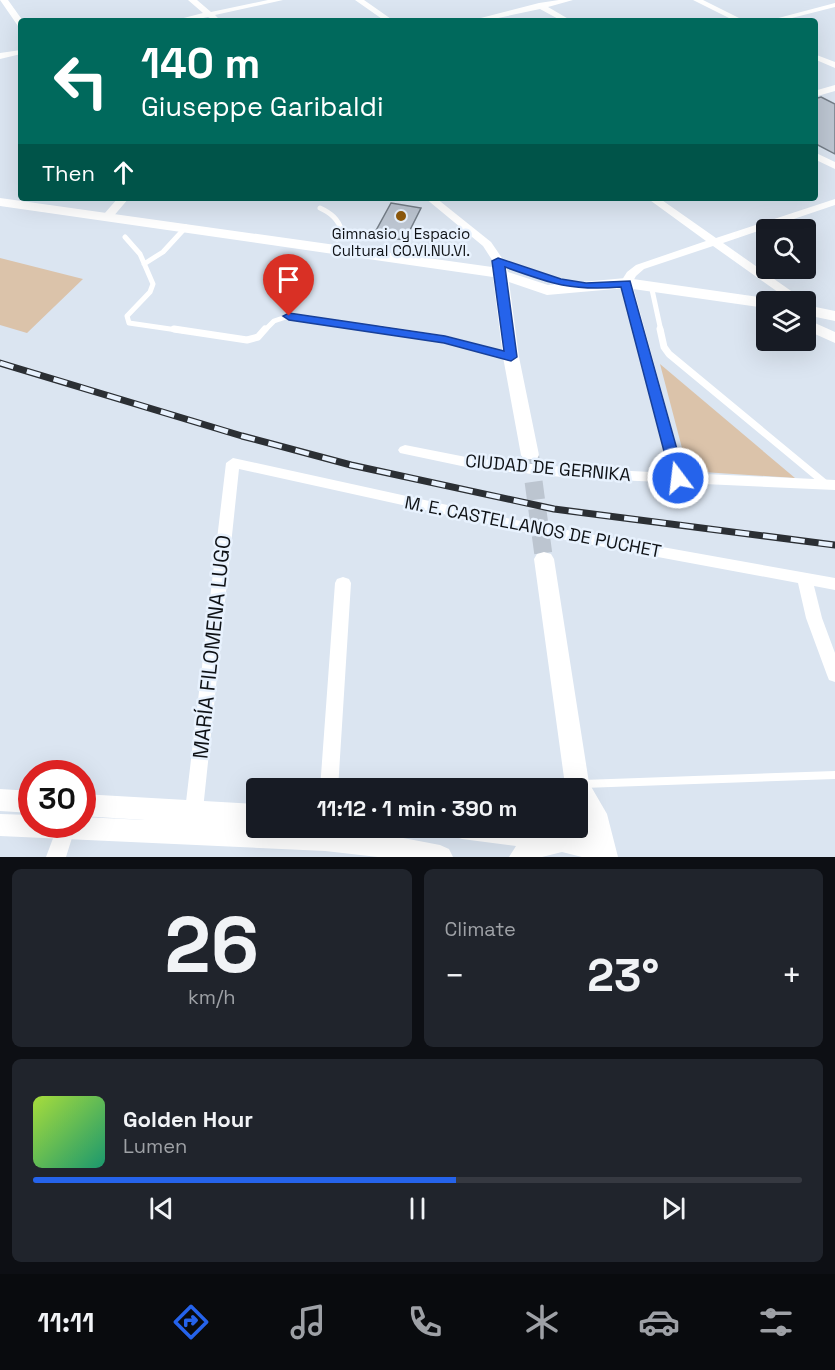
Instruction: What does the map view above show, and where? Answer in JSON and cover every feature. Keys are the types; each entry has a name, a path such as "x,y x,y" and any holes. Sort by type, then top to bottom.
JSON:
{"street":[{"path":"4,0 18,20"},
{"path":"192,0 214,18"},
{"path":"190,18 279,0"},
{"path":"359,0 386,18"},
{"path":"529,0 563,18"},
{"path":"487,18 569,0"},
{"path":"697,0 735,18"},
{"path":"783,18 835,5"},
{"path":"0,56 18,53"},
{"path":"818,58 835,65"},
{"path":"818,93 835,88"},
{"path":"818,157 835,166"},
{"path":"0,190 18,193"},
{"path":"77,201 499,267 586,286"},
{"path":"433,201 487,244 499,267 511,357 530,454"},
{"path":"656,201 785,291"},
{"path":"0,202 117,207 186,227 334,243"},
{"path":"678,478 626,284 631,274 640,267 835,202"},
{"path":"499,267 531,286 547,290 626,284 651,285 756,302"},
{"path":"503,301 511,291 531,286"},
{"path":"816,315 835,315"},
{"path":"816,323 831,338"},
{"name":"CIUDAD DE GERNIKA","path":"405,450 480,464 678,478 831,484"},
{"name":"M. E. CASTELLANOS DE PUCHET","path":"233,463 534,530 835,584"},
{"name":"MARÍA FILOMENA LUGO","path":"192,822 233,463"},
{"path":"544,559 576,778"},
{"path":"805,579 814,618 835,675"},
{"path":"330,778 343,583"},
{"path":"0,800 18,801"},
{"path":"588,804 594,814 604,857"},
{"path":"96,807 192,822 246,827"},
{"path":"96,826 192,822 246,816"},
{"path":"0,825 18,826"},
{"path":"56,857 63,838"},
{"path":"344,838 440,857"},
{"path":"528,838 545,842 583,844 604,857"}],"lane":[{"path":"320,208 339,221 342,231 334,243"},
{"path":"144,264 163,252 186,227"},
{"path":"125,237 140,254 153,284 150,291 127,316 129,323 247,340 256,339 262,335 269,324 289,316 445,339 511,357"},
{"path":"651,285 664,347 669,354 831,484"},
{"path":"588,786 835,775"}],"shaded area":[{"path":"0,258 83,279 27,333 0,325"},
{"path":"660,364 795,478 688,471"}],"building":[{"path":"821,97 835,104 835,154 818,145 818,98"},
{"name":"Gimnasio y Espacio Cultural CO.VI.NU.VI.","path":"391,203 421,208 405,240 373,236"}],"tunnel":[{"path":"530,455 544,559"}],"railway":[{"path":"0,363 242,436 351,465 554,509 835,545"}],"place":[{"name":"Gimnasio y Espacio Cultural CO.VI.NU.VI.","path":"401,216"}],"route":[{"path":"289,316 445,339 511,357 498,261 559,282 586,286 626,284 678,478"}]}
